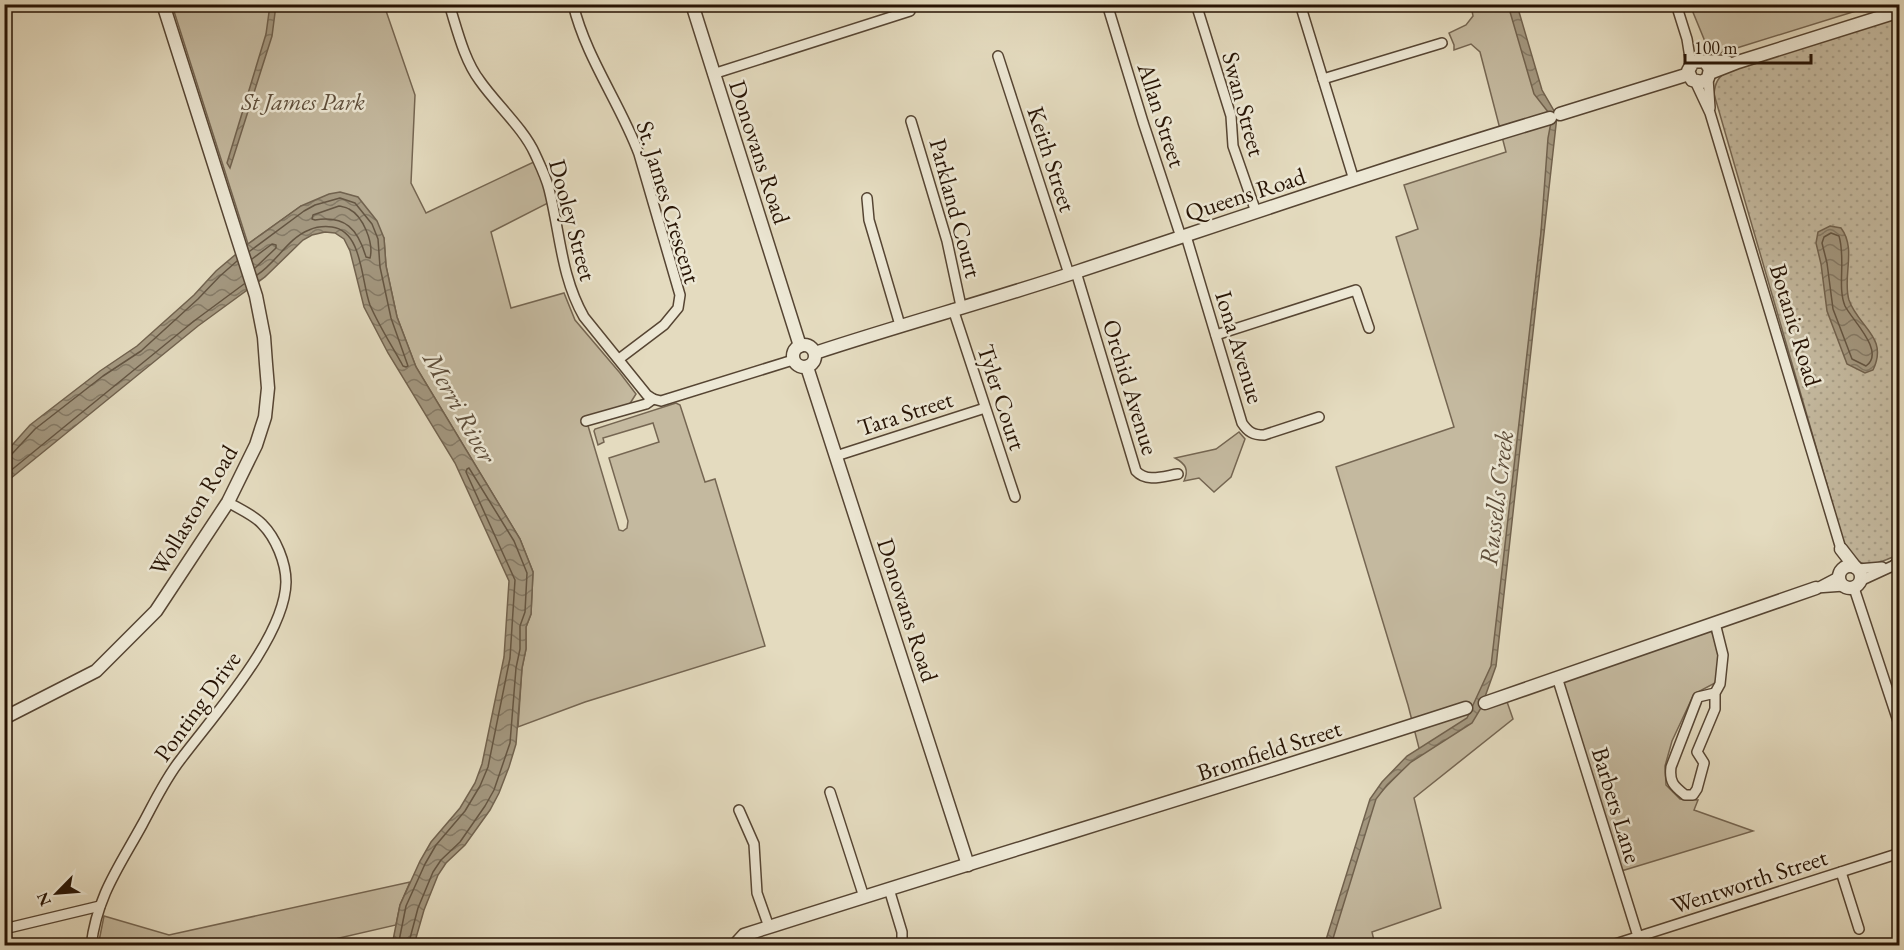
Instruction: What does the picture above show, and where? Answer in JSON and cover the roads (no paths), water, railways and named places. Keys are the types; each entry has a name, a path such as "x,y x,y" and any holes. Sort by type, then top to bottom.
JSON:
{"street":[{"name":"Wollaston Road","path":"4,718 96,671 156,611 228,502 256,445 265,417 268,388 264,337 256,296 163,4"},
{"name":"Dooley Street","path":"449,4 464,50 478,80 510,117 534,151 548,187 565,270 576,303 584,317 647,395 657,400"},
{"name":"St. James Crescent","path":"573,4 593,60 636,147 680,295 678,308 664,325 619,359"},
{"name":"Donovans Road","path":"692,4 800,346"},
{"name":"Allan Street","path":"1107,4 1143,122 1183,236"},
{"name":"Swan Street","path":"1196,4 1231,116 1233,146 1256,212"},
{"path":"1300,4 1354,180"},
{"name":"Botanic Road","path":"1676,4 1700,70 1710,113 1841,549 1899,727"},
{"path":"713,74 910,11"},
{"name":"Queens Road","path":"815,353 1072,273 1700,70 1738,62 1899,11"},
{"path":"1323,80 1442,43"},
{"name":"Keith Street","path":"998,56 1072,273"},
{"name":"Parkland Court","path":"911,121 947,241 957,308"},
{"path":"867,198 869,220 900,325"},
{"name":"Iona Avenue","path":"1183,236 1242,423 1247,430 1255,435 1264,435 1319,417"},
{"name":"Orchid Avenue","path":"1072,273 1136,471 1141,477 1150,479 1178,474"},
{"path":"1216,335 1356,291 1369,328"},
{"name":"Tyler Court","path":"957,308 985,408 1015,496"},
{"path":"808,345 815,353 814,361 807,367 798,365 794,360 794,351 800,346 808,345"},
{"path":"586,422 794,360"},
{"name":"Donovans Road","path":"807,367 968,865"},
{"name":"Tara Street","path":"836,456 985,408"},
{"name":"Ponting Drive","path":"91,945 94,923 112,876 179,761 245,675 273,630 284,602 286,580 276,542 262,523 228,502"},
{"name":"Bromfield Street","path":"734,945 744,935 768,927 1485,703 1816,588 1898,564"},
{"path":"1697,752 1715,710 1715,693 1720,684 1723,655 1715,623"},
{"name":"Barbers Lane","path":"1557,677 1640,941"},
{"path":"1679,747 1697,752 1704,763 1697,789 1693,795 1685,795 1675,787 1670,778 1671,767 1698,697 1715,693"},
{"path":"830,792 864,897"},
{"path":"739,810 754,844 757,893 768,927"},
{"name":"Wentworth Street","path":"1609,945 1640,941 1899,854"},
{"path":"1841,872 1859,929"},
{"path":"889,889 902,932 902,945"},
{"path":"4,929 100,906"}],"water":[{"path":"270,5 276,5 272,36 230,168 227,163 266,34"},
{"path":"1508,5 1517,5 1542,90 1557,116 1496,666 1481,708 1472,723 1411,762 1376,799 1331,945 1324,946 1370,799 1382,782 1407,756 1467,718 1491,666 1552,117 1534,94"},
{"path":"340,192 358,197 377,221 384,238 386,266 397,317 416,367 520,539 533,572 531,614 526,627 526,649 522,668 516,744 509,767 490,810 465,845 446,863 438,875 424,910 414,945 392,945 400,905 431,842 460,808 475,783 482,764 504,657 509,581 455,463 388,353 364,307 350,251 344,239 335,233 325,232 303,240 265,277 198,326 5,483 5,453 30,425 100,371 137,346 248,244 301,206 329,194"},
{"path":"1830,226 1841,228 1846,236 1849,254 1847,291 1849,300 1875,340 1877,359 1873,370 1865,373 1847,364 1827,311 1816,243 1818,232"}],"park label":[{"name":"St James Park","path":"303,101"}],"water label":[{"name":"Merri River","path":"460,407"},
{"name":"Russells Creek","path":"1496,498"}]}
